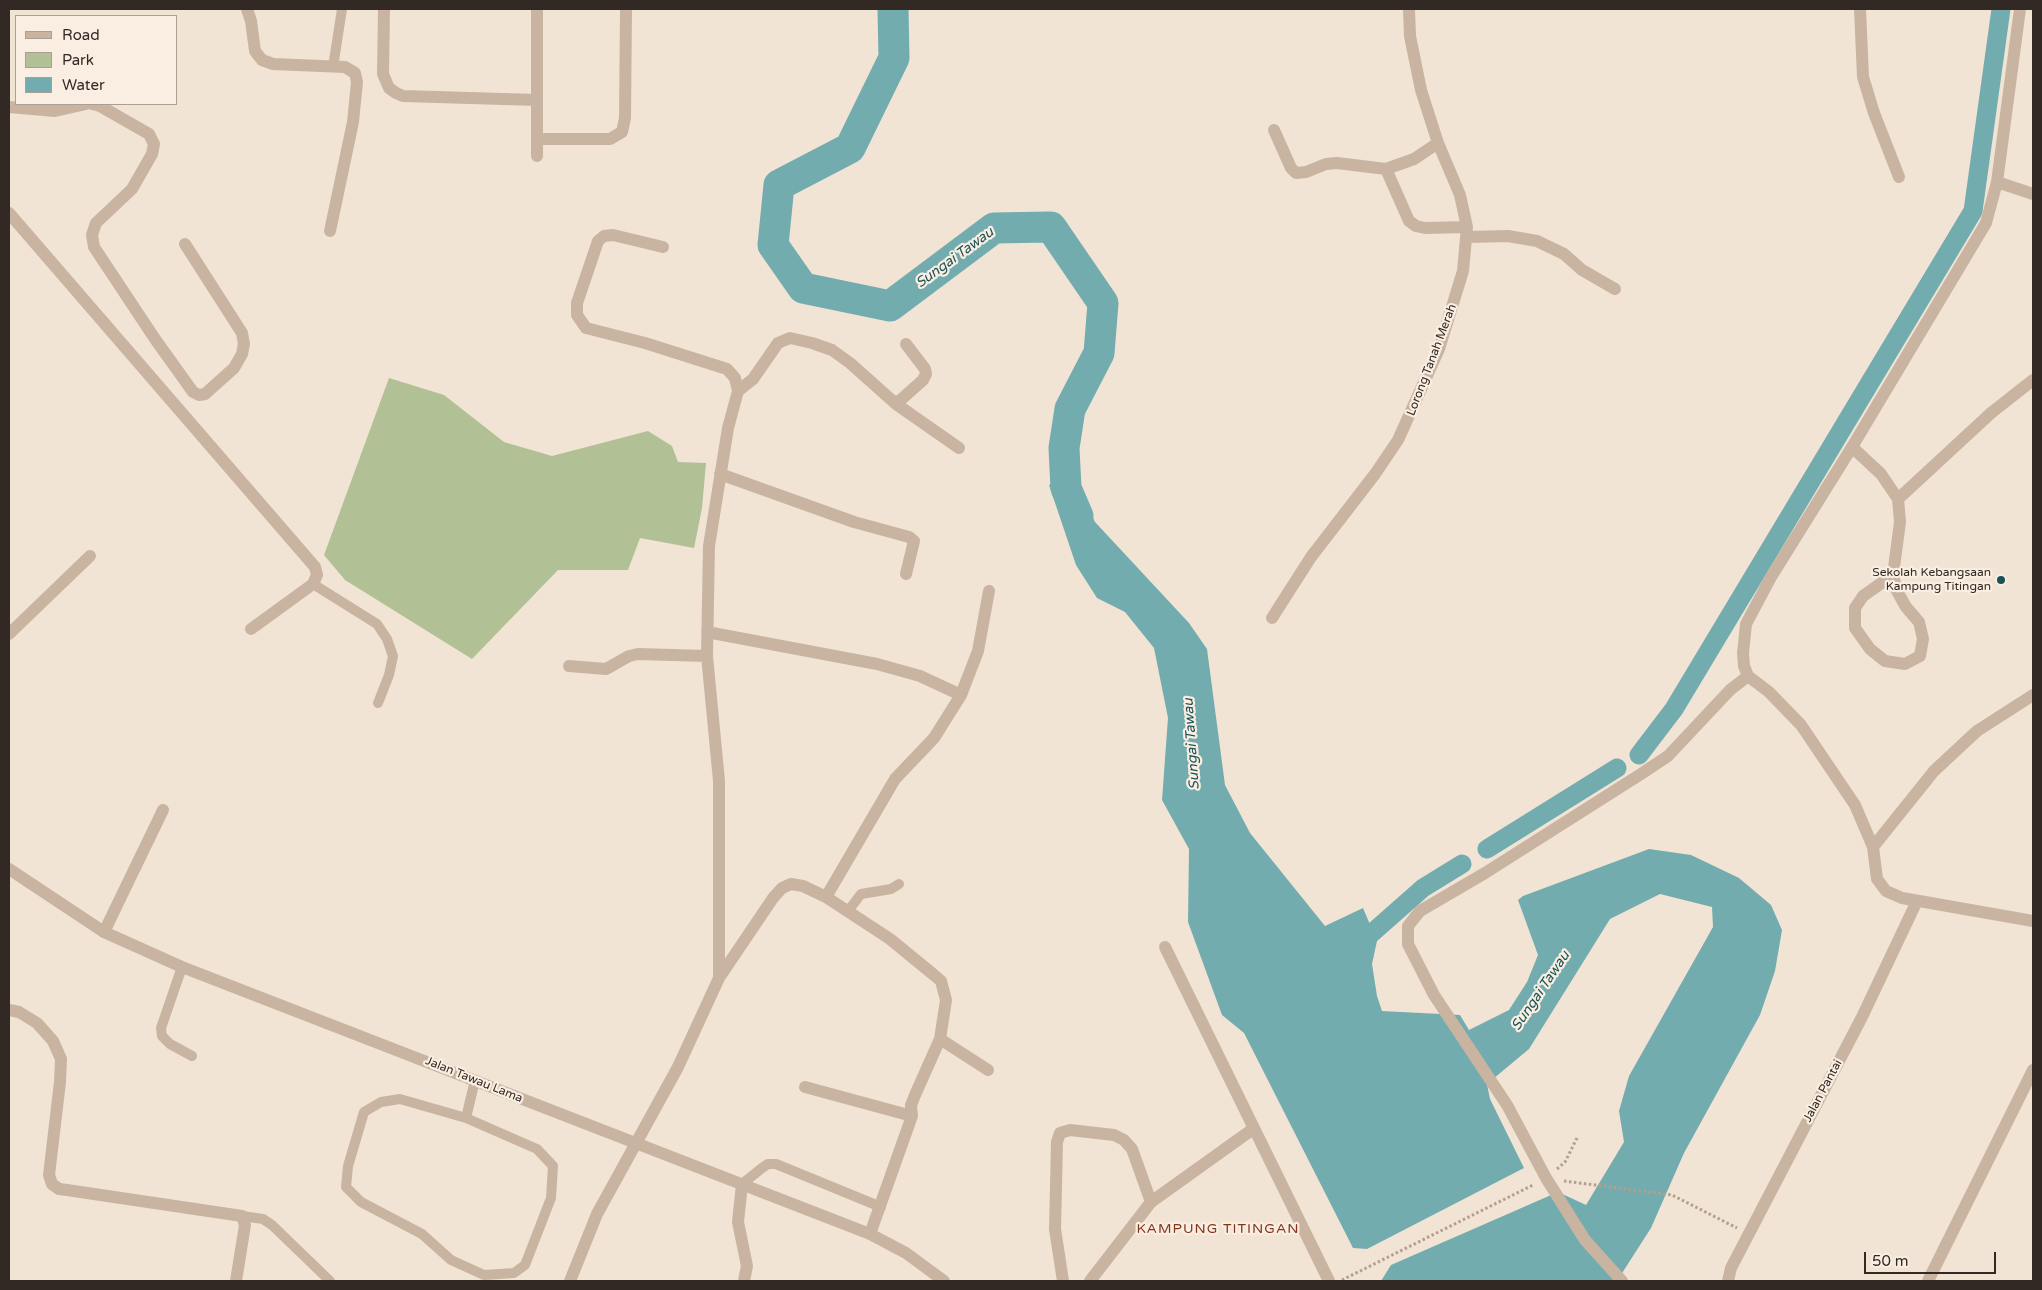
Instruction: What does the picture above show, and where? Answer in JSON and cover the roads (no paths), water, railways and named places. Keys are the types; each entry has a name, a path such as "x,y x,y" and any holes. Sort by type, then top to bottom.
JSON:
{"street":[{"path":"247,9 251,21 255,51 262,60 273,64 345,68 355,73 358,82 353,122 330,230"},
{"path":"384,9 383,74 389,88 396,93 403,96 537,100"},
{"path":"537,9 537,156"},
{"path":"537,139 610,139 622,132 626,118 626,9"},
{"name":"Lorong Tanah Merah","path":"1272,618 1311,557 1375,474 1398,440 1439,349 1455,304 1463,271 1467,232 1460,195 1438,143 1421,90 1410,36 1410,9"},
{"path":"1860,9 1863,78 1874,113 1899,177"},
{"path":"2020,9 1997,182 1986,223 1771,578 1746,624 1744,666 1748,676 1769,692 1800,725 1855,805 1873,847 1877,879 1886,891 1902,898 2033,921"},
{"path":"9,107 55,110 81,105"},
{"path":"96,105 149,134 154,144 152,154 132,189 96,223 92,235 94,247 155,339 193,392 199,395 205,394 234,368 242,354 244,344 242,333 185,244"},
{"path":"1274,130 1291,168 1296,173 1306,172 1326,164 1337,163 1386,169 1414,159 1438,143"},
{"path":"1386,169 1409,221 1416,226 1538,240 1564,254 1582,270 1615,289"},
{"path":"1997,182 2033,194"},
{"path":"9,213 314,567 317,575 313,584 251,629"},
{"path":"663,247 613,235 604,236 598,241 577,303 577,316 586,328 646,343 727,369 735,378 738,391 728,428 709,546 707,656 719,781 719,978"},
{"path":"738,391 753,379 778,343 790,338 812,343 832,350 850,363 896,404 959,448"},
{"path":"896,404 923,380 926,374 925,369 906,344"},
{"path":"1898,499 1991,413 2033,380"},
{"path":"1852,447 1881,474 1898,499 1900,522 1893,574 1897,591 1906,607 1919,622 1923,639 1920,656 1904,664 1884,661 1870,649 1855,628 1855,608 1863,596 1893,574"},
{"path":"720,474 854,522 908,537 914,542 906,574"},
{"path":"9,634 90,556"},
{"path":"826,896 895,779 934,738 961,694 978,651 989,591"},
{"path":"707,632 877,664 920,676 961,694"},
{"path":"569,666 606,669 629,656 638,654 707,656"},
{"path":"1622,1281 1610,1270 1585,1240 1546,1178 1508,1105 1434,995 1408,944 1408,926 1420,911 1485,873 1668,756 1730,690 1748,676"},
{"path":"1873,847 1934,771 1977,731 2033,695"},
{"path":"104,932 163,810"},
{"name":"Jalan Tawau Lama","path":"9,869 104,932 182,967 870,1234 906,1253 940,1280"},
{"path":"570,1281 597,1214 678,1067 719,978 773,898 782,888 791,884 803,886 826,896 890,939 940,982 946,1000 940,1039 915,1095 912,1105 912,1116 870,1234"},
{"name":"Jalan Pantai","path":"1728,1281 1730,1268 1862,1017 1917,901"},
{"path":"1165,948 1329,1281"},
{"path":"9,1010 19,1012 37,1023 53,1041 61,1059 50,1175 52,1184 59,1189 242,1216 245,1225 236,1281"},
{"path":"940,1039 988,1070"},
{"path":"1928,1281 2033,1070"},
{"path":"805,1086 912,1116"},
{"path":"1090,1281 1151,1202 1253,1129"},
{"path":"1063,1281 1055,1229 1057,1142 1060,1133 1070,1130 1114,1135 1124,1140 1132,1149 1151,1202"},
{"path":"742,1184 738,1222 747,1266 744,1281"}],"lane":[{"path":"333,67 342,9"},
{"path":"313,584 377,624 387,639 393,656 390,675 378,703"},
{"path":"848,911 861,894 885,891 899,884"},
{"path":"182,967 161,1028 162,1036 170,1044 192,1056"},
{"path":"466,1118 475,1080"},
{"path":"400,1099 466,1118 537,1149 553,1166 551,1198 525,1265 514,1273 484,1275 451,1260 422,1234 361,1202 346,1187 348,1166 364,1112 381,1102 400,1099"},
{"path":"742,1184 768,1164 776,1164 881,1207"},
{"path":"242,1216 263,1219 272,1225 330,1281"}],"water":[{"path":"1077,467 1082,496 1095,522 1189,623 1207,649 1225,785 1250,833 1325,926 1363,908 1377,941 1372,964 1377,996 1382,1011 1460,1015 1469,1030 1509,1010 1527,982 1538,955 1518,900 1523,896 1649,849 1691,855 1739,878 1771,905 1782,930 1775,971 1760,1015 1684,1153 1651,1228 1617,1281 1381,1281 1391,1265 1558,1192 1586,1205 1624,1142 1619,1111 1629,1076 1713,927 1712,907 1660,894 1610,919 1529,1049 1487,1084 1490,1099 1524,1168 1367,1249 1353,1248 1244,1033 1222,1015 1188,922 1189,849 1162,800 1168,718 1154,648 1125,612 1097,598 1076,565 1049,485"}],"waterway":[{"name":"Sungai Tawau","path":"893,9 894,58 850,148 779,185 773,245 803,288 890,306 994,228 1051,227 1103,303 1099,353 1070,409 1064,448 1066,488 1078,516"},
{"path":"1639,755 1674,709 1973,211 2001,9"},
{"path":"1487,849 1617,768"},
{"path":"1355,948 1423,888 1462,864"}],"place":[{"name":"Sekolah Kebangsaan Kampung Titingan","path":"2001,580"}],"district":[{"name":"KAMPUNG TITINGAN","path":"1218,1229"}]}
